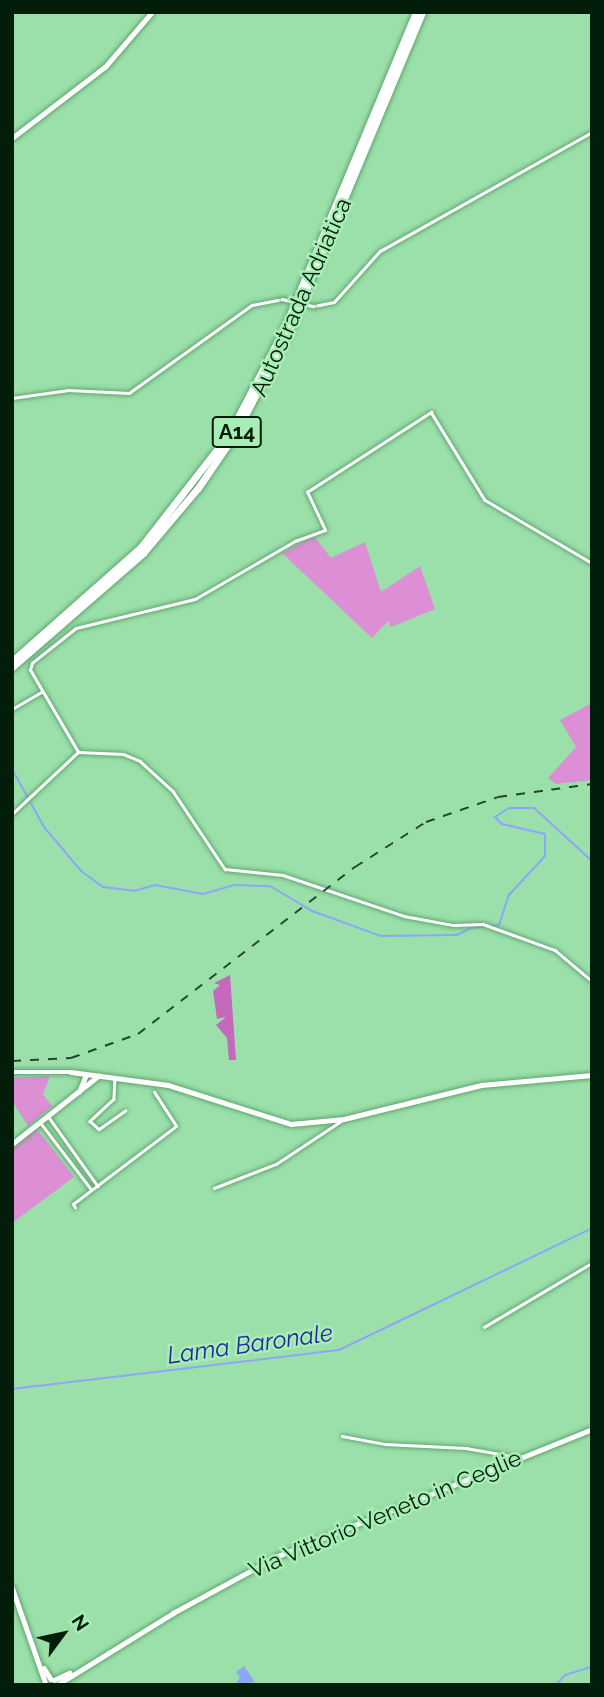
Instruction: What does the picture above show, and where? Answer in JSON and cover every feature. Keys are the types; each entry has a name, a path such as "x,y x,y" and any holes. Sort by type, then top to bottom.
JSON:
{"highway":[{"name":"Autostrada Adriatica","path":"12,660 141,547 229,434 284,329 414,12"},
{"name":"Autostrada Adriatica","path":"12,667 138,559 198,488 237,431 290,328 424,12"}],"main road":[{"path":"12,138 103,69 152,12"},
{"path":"76,1072 86,1085"},
{"path":"12,1073 76,1072 180,1088 281,1123 344,1119 474,1087 592,1075"},
{"path":"86,1085 88,1074"},
{"path":"12,1144 99,1076"},
{"name":"Via Vittorio Veneto in Ceglie","path":"51,1682 278,1556 517,1457 592,1429"},
{"path":"12,1587 40,1661 51,1682"}],"street":[{"path":"12,398 68,390 129,393 252,305 282,299 313,306 334,302 380,251 592,132"},
{"path":"78,752 30,667 72,630 195,599 295,541 325,530 307,492 431,412 485,500 592,563"},
{"path":"12,709 42,692"},
{"path":"12,814 78,752 122,754 140,761 173,791 225,869 283,875 404,916 453,925 483,924 555,950 592,981"},
{"path":"115,1078 114,1099 90,1121 99,1129 125,1111"},
{"path":"75,1208 72,1204 176,1126 154,1092"},
{"path":"48,1116 97,1186"},
{"path":"214,1188 279,1162 344,1119"},
{"path":"40,1122 92,1190"},
{"path":"484,1327 592,1263"},
{"path":"342,1436 517,1457"}],"shaded area":[{"path":"314,536 331,558 365,542 381,592 420,566 435,609 391,627 388,621 372,638 282,553"},
{"path":"592,703 592,780 556,784 548,778 576,747 560,720"},
{"path":"230,975 236,1060 229,1060 227,1038 216,1025 226,1017 217,1019 213,991 220,985 214,983"},
{"path":"50,1076 43,1094 52,1106 28,1126 12,1101 12,1078"},
{"path":"37,1129 74,1177 12,1223 12,1148"}],"water":[{"path":"244,1666 255,1682 235,1685 240,1678 236,1672"}],"waterway":[{"path":"12,769 44,827 81,871 103,887 134,891 155,885 203,894 235,885 270,886 312,911 381,936 457,935 471,928 499,925 509,895 545,856 545,834 502,824 495,817 509,808 534,808 592,861"},
{"name":"Lama Baronale","path":"12,1389 339,1350 592,1228"},
{"path":"556,1685 565,1675 592,1667"}],"railway":[{"path":"12,1061 71,1058 138,1034 355,867 426,822 498,797 592,784"}]}
